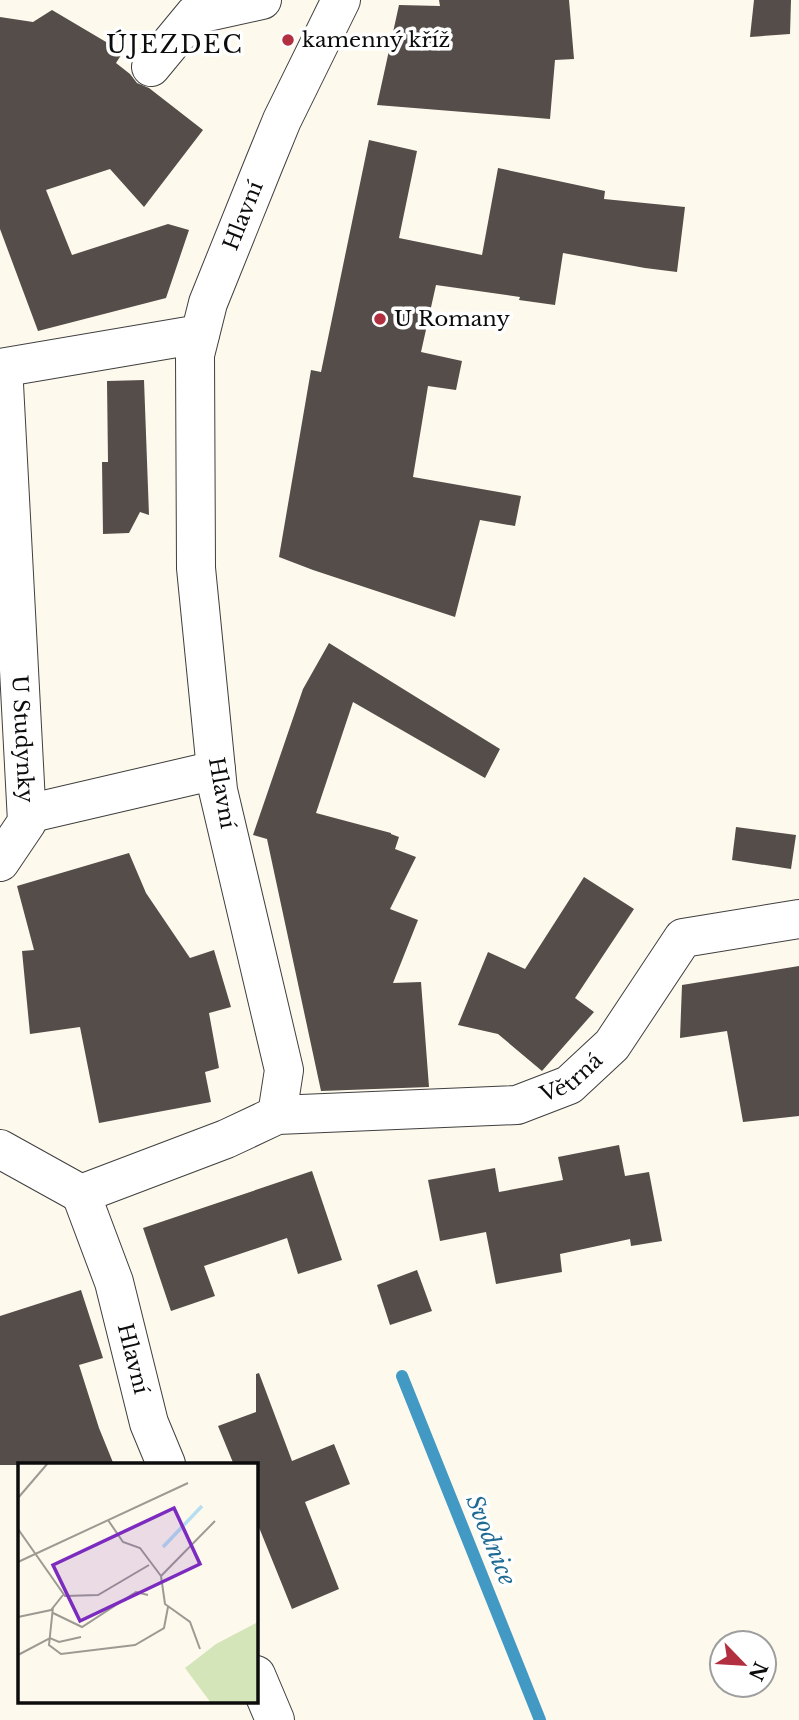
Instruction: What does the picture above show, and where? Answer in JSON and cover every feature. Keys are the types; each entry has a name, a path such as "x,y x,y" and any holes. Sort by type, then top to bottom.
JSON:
{"street":[{"path":"151,66 194,15 262,0"},
{"name":"Hlavní","path":"277,1115 284,1070 218,790 196,568 195,355 208,303 282,120 341,0"},
{"name":"U Studynky","path":"0,862 27,822 27,814 4,384 0,369 201,334"},
{"name":"U Studynky","path":"27,814 216,770"},
{"name":"Větrná","path":"277,1115 517,1105 569,1085 612,1045 683,938 799,919"},
{"path":"0,1149 81,1194 226,1139 277,1115"},
{"name":"Hlavní","path":"81,1194 114,1282 149,1423 165,1463"},
{"path":"257,1677 275,1720"}],"building":[{"path":"439,0 569,0 574,59 555,60 550,119 377,105 399,5 440,6"},
{"path":"754,0 791,0 790,34 750,37"},
{"path":"52,10 123,52 116,63 137,83 149,88 203,130 144,207 110,169 46,190 72,255 168,224 189,230 166,298 38,331 0,229 0,17 33,22"},
{"path":"369,140 417,151 399,238 482,255 498,168 605,191 604,199 685,207 677,272 563,253 555,305 436,285 421,352 462,361 456,390 428,386 413,477 521,496 515,526 480,520 455,617 279,557 311,370 321,372"},
{"path":"144,380 149,515 140,512 129,533 103,534 102,462 108,462 107,381"},
{"path":"329,643 500,749 485,778 353,702 316,813 391,833 399,837 395,849 416,857 390,909 418,920 393,983 421,982 429,1087 321,1091 267,839 253,835 303,689"},
{"path":"736,827 796,835 791,869 732,860"},
{"path":"129,853 146,893 190,958 214,950 231,1007 209,1013 219,1068 205,1072 211,1102 99,1123 80,1027 30,1034 22,951 34,950 17,886"},
{"path":"584,877 634,909 575,998 594,1012 542,1071 498,1034 458,1025 488,952 525,969"},
{"path":"799,966 799,1116 743,1122 727,1031 680,1038 682,985"},
{"path":"619,1145 625,1176 649,1172 662,1241 631,1246 630,1239 560,1254 562,1272 496,1284 486,1232 440,1241 428,1180 495,1168 499,1192 563,1180 558,1157"},
{"path":"312,1171 342,1260 298,1274 287,1238 204,1266 215,1296 171,1311 143,1228"},
{"path":"417,1270 432,1311 390,1325 377,1285"},
{"path":"81,1290 103,1358 79,1365 113,1463 0,1465 0,1316"},
{"path":"259,1373 292,1461 334,1444 350,1484 305,1502 339,1589 292,1609 257,1522 257,1463 233,1463 218,1426 256,1412 256,1374"}],"waterway":[{"name":"Svodnice","path":"402,1376 540,1720"}],"place":[{"name":"kamenný kříž","path":"288,40"},
{"name":"U Romany","path":"380,319"}],"district":[{"name":"ÚJEZDEC","path":"175,45"}]}
